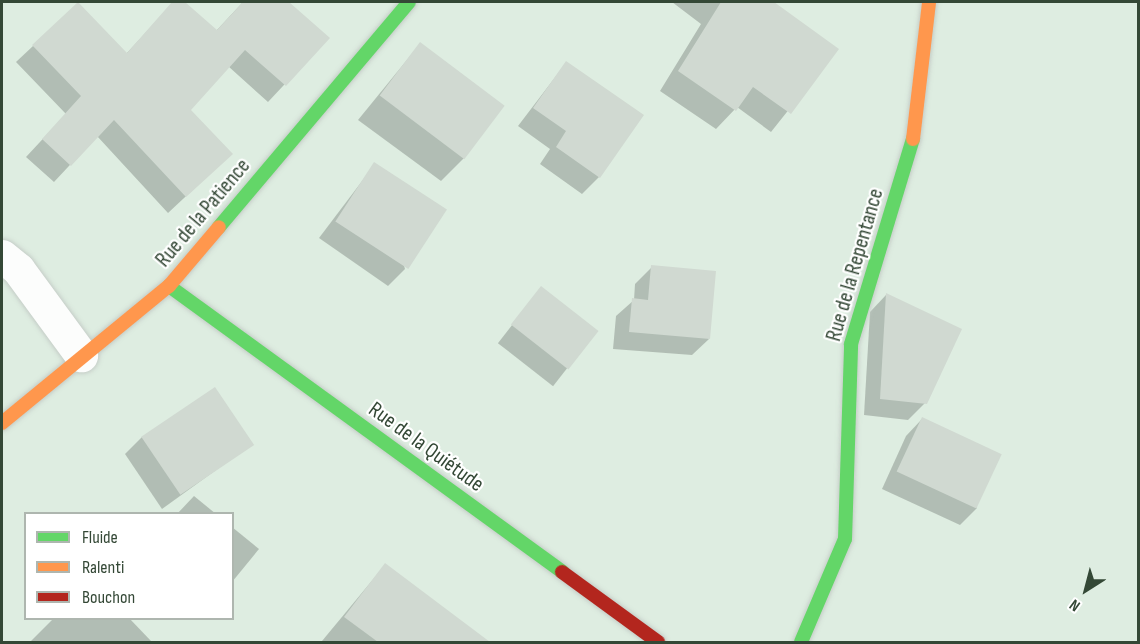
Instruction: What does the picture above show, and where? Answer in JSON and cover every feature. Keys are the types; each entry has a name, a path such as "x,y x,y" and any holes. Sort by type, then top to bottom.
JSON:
{"street":[{"name":"Rue de la Patience","path":"2,423 169,286 409,2"},
{"name":"Rue de la Repentance","path":"801,642 845,539 851,345 913,140 929,2"},
{"path":"2,256 18,269 81,356"},
{"name":"Rue de la Quiétude","path":"169,286 658,642"}],"shaded area":[{"path":"2,2 1138,2 1138,642 2,642"}],"building":[{"path":"78,2 127,53 172,2 185,2 217,30 243,2 289,2 330,38 286,86 245,50 191,110 233,154 186,197 114,120 71,166 42,139 81,96 32,45"},
{"path":"721,2 774,2 839,49 791,114 753,87 736,111 678,71"},
{"path":"420,42 505,106 464,159 380,96"},
{"path":"566,61 644,115 600,178 556,147 566,131 533,108"},
{"path":"374,162 447,209 408,269 335,222"},
{"path":"651,265 716,271 710,339 629,332 632,298 648,300"},
{"path":"541,286 599,331 568,370 511,325"},
{"path":"886,293 962,329 927,404 880,399"},
{"path":"215,387 254,445 180,495 141,437"},
{"path":"922,417 1002,454 976,509 897,471"},
{"path":"385,563 490,642 378,642 344,617"}],"traffic: fast":[{"path":"219,227 409,2"},
{"path":"801,642 845,539 851,344 913,139"},
{"path":"169,286 562,572"}],"traffic: slow":[{"path":"913,139 929,2"},
{"path":"2,423 169,286 219,227"}],"traffic: jam":[{"path":"562,572 658,642"}]}
